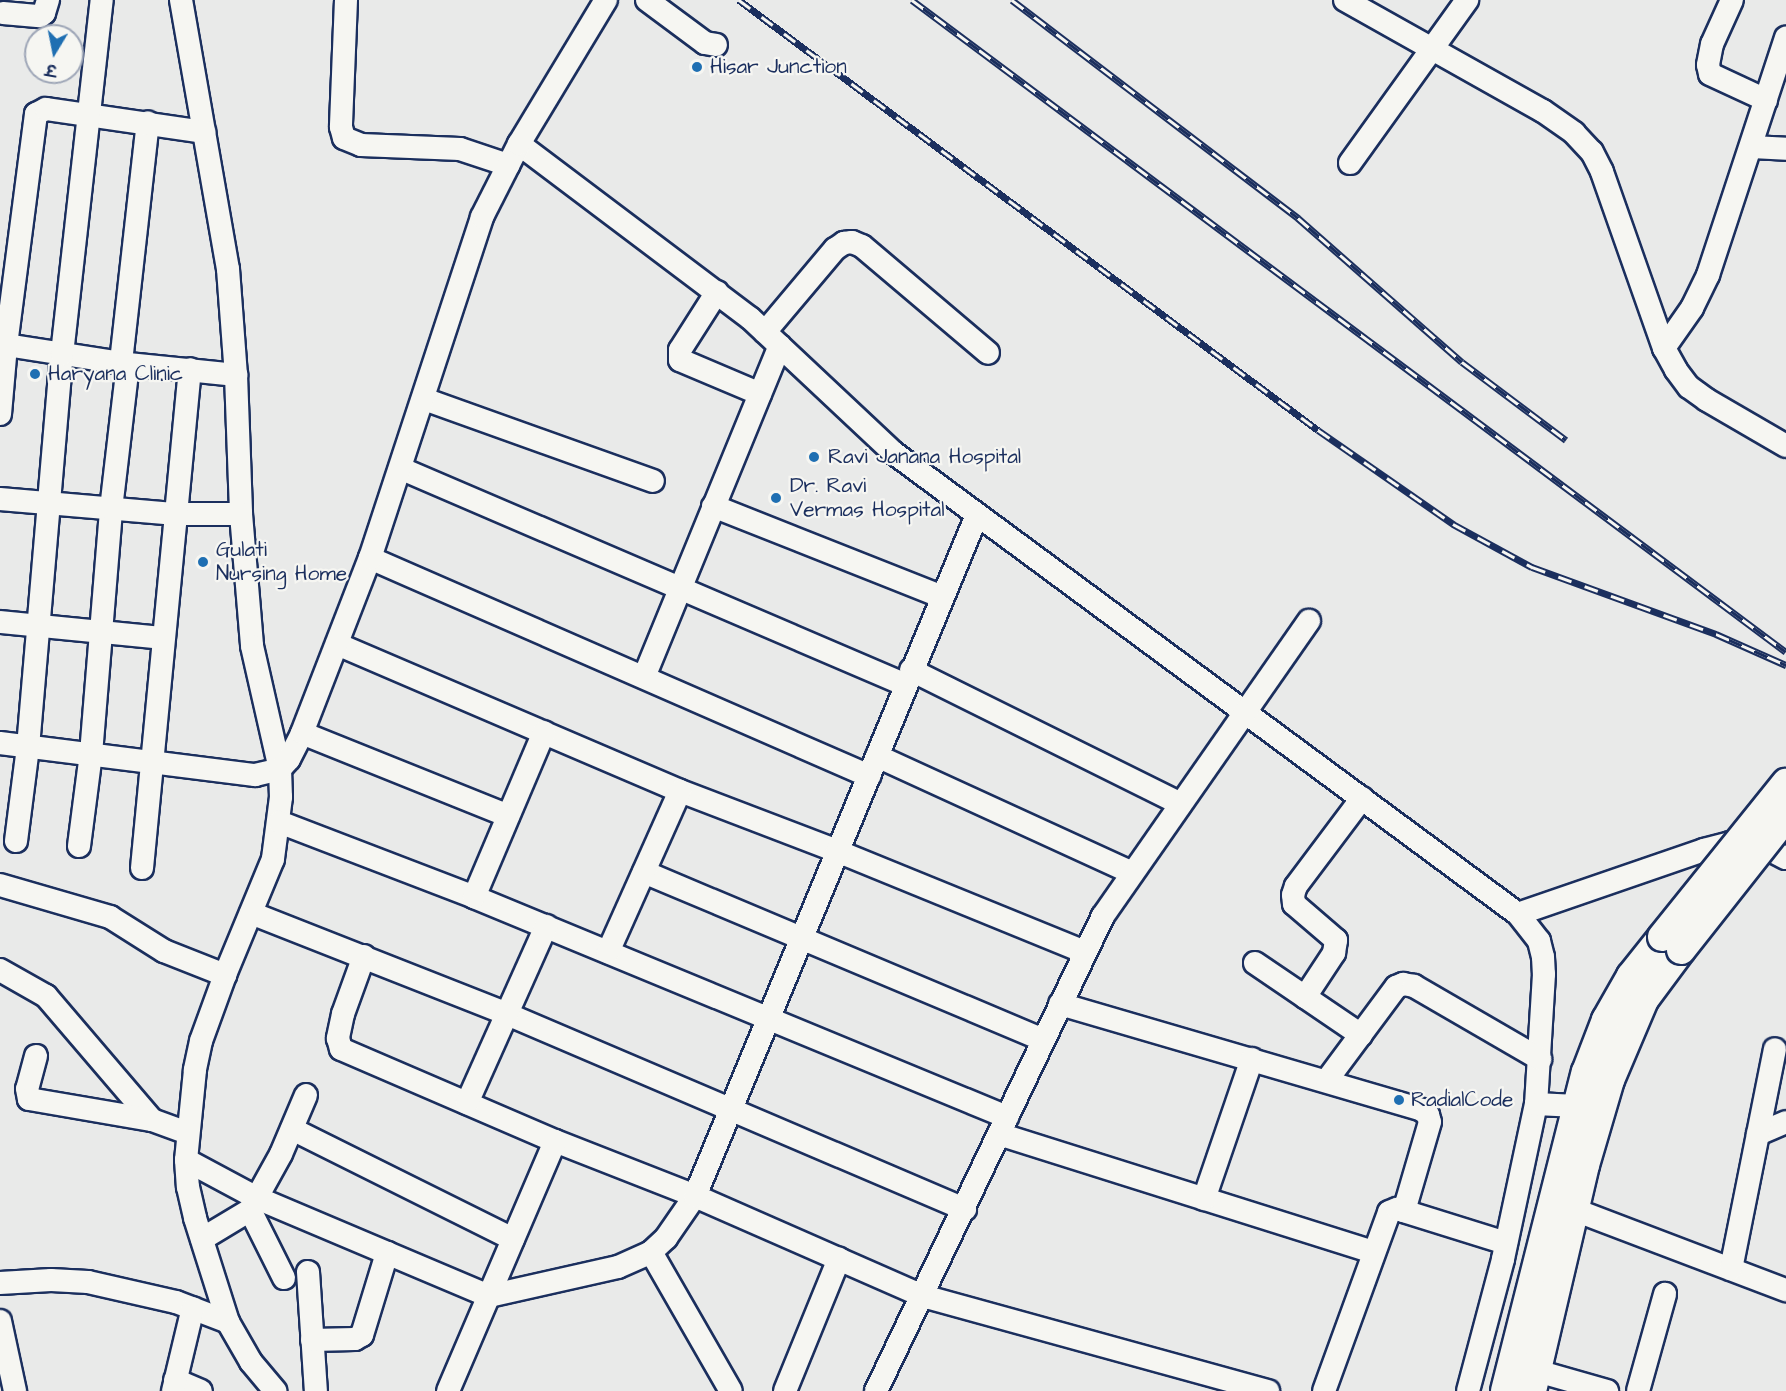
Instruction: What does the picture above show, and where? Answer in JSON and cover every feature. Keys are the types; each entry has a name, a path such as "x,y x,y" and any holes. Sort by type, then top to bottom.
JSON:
{"main road":[{"path":"1534,1381 1575,1210 1610,1080 1671,944 1786,783"},
{"path":"1505,1391 1586,1072 1606,1020 1631,976 1671,944 1786,818"}],"street":[{"path":"3,13 40,16 44,13 48,0"},
{"path":"16,841 28,747 47,503 62,354 102,0"},
{"path":"181,0 228,269 236,375 241,514 252,646 280,769 279,822 273,859 225,975 201,1041 195,1070 186,1160 188,1187 228,1322 251,1362 275,1391"},
{"path":"346,0 341,127 344,138 361,145 460,149 507,165"},
{"path":"0,743 255,775 280,769 296,748 370,558 402,469 482,217 519,144 606,0"},
{"path":"647,0 705,43 716,45"},
{"path":"1345,0 1543,111 1574,133 1592,152 1602,172 1664,348 1676,370 1689,387 1707,400 1786,446"},
{"path":"1350,163 1435,49 1467,0"},
{"path":"1732,0 1712,44 1708,65 1710,74 1766,100"},
{"path":"1664,348 1692,308 1708,275 1786,38"},
{"path":"0,414 3,345 36,114 46,109 204,132"},
{"path":"79,846 91,754 124,363 148,123"},
{"path":"519,144 717,292 773,339 894,453 1518,914 1539,941 1543,957 1540,1059 1536,1104 1506,1244 1468,1391"},
{"path":"1752,147 1786,149"},
{"path":"644,677 760,394 773,339 835,249 844,243 852,242 862,246 988,353"},
{"path":"717,292 680,350 680,360 760,394"},
{"path":"3,345 124,363 236,375"},
{"path":"142,868 190,369"},
{"path":"424,399 653,481"},
{"path":"402,469 679,588 909,678 1181,804"},
{"path":"0,499 176,514 241,514"},
{"path":"713,506 943,597"},
{"path":"186,1160 253,1204 387,1252 489,1296 618,1267 651,1252 666,1238 695,1196 977,514"},
{"path":"370,558 644,677 873,766 1132,873"},
{"path":"876,1391 965,1209 1084,952 1103,916 1309,621"},
{"path":"0,622 163,638"},
{"path":"337,644 680,791 837,851 1084,952"},
{"path":"474,897 544,732"},
{"path":"302,733 508,816"},
{"path":"608,952 680,791"},
{"path":"1305,997 1334,953 1336,940 1294,904 1293,895 1296,886 1362,798"},
{"path":"279,822 474,897 769,1018 1003,1126 1204,1199 1374,1252"},
{"path":"1518,914 1730,843 1768,849 1786,858"},
{"path":"644,872 1043,1040"},
{"path":"0,885 110,917 164,951 225,975"},
{"path":"251,913 507,1014 965,1209"},
{"path":"467,1103 546,926"},
{"path":"364,956 343,1014 338,1045 555,1141 695,1196 922,1296 1268,1391"},
{"path":"1255,963 1361,1035"},
{"path":"0,970 46,996 152,1120"},
{"path":"1327,1080 1396,987 1408,984 1540,1059"},
{"path":"1060,1004 1327,1080 1422,1110 1428,1114 1428,1129 1404,1211"},
{"path":"1731,1269 1775,1049"},
{"path":"36,1056 27,1089 29,1099 152,1120 188,1133"},
{"path":"1204,1199 1252,1059"},
{"path":"202,1239 253,1204 292,1129 306,1095"},
{"path":"1536,1104 1577,1106"},
{"path":"1758,1134 1786,1122"},
{"path":"292,1129 513,1239"},
{"path":"448,1391 555,1141"},
{"path":"253,1204 284,1278"},
{"path":"1324,1391 1389,1212 1393,1209 1404,1211 1506,1244"},
{"path":"1575,1210 1786,1290"},
{"path":"312,1340 356,1339 362,1335 387,1252"},
{"path":"651,1252 727,1389"},
{"path":"785,1391 839,1259"},
{"path":"308,1272 312,1340 317,1371 316,1391"},
{"path":"0,1283 51,1280 88,1282 136,1291 193,1308 228,1322"},
{"path":"1638,1391 1665,1294"},
{"path":"193,1308 174,1385 201,1391"},
{"path":"0,1321 15,1391"},
{"path":"1534,1381 1607,1391"}],"railway":[{"path":"739,0 1318,430 1453,524 1532,567 1716,634 1786,665"},
{"path":"912,0 1786,652"},
{"path":"1012,0 1298,218 1462,362 1566,440"}],"place":[{"name":"Hisar Junction","path":"697,67"},
{"name":"Haryana Clinic","path":"35,374"},
{"name":"Ravi Janana Hospital","path":"814,457"},
{"name":"Dr. Ravi Vermas Hospital","path":"776,498"},
{"name":"Gulati Nursing Home","path":"203,562"},
{"name":"RadialCode","path":"1399,1100"}]}
